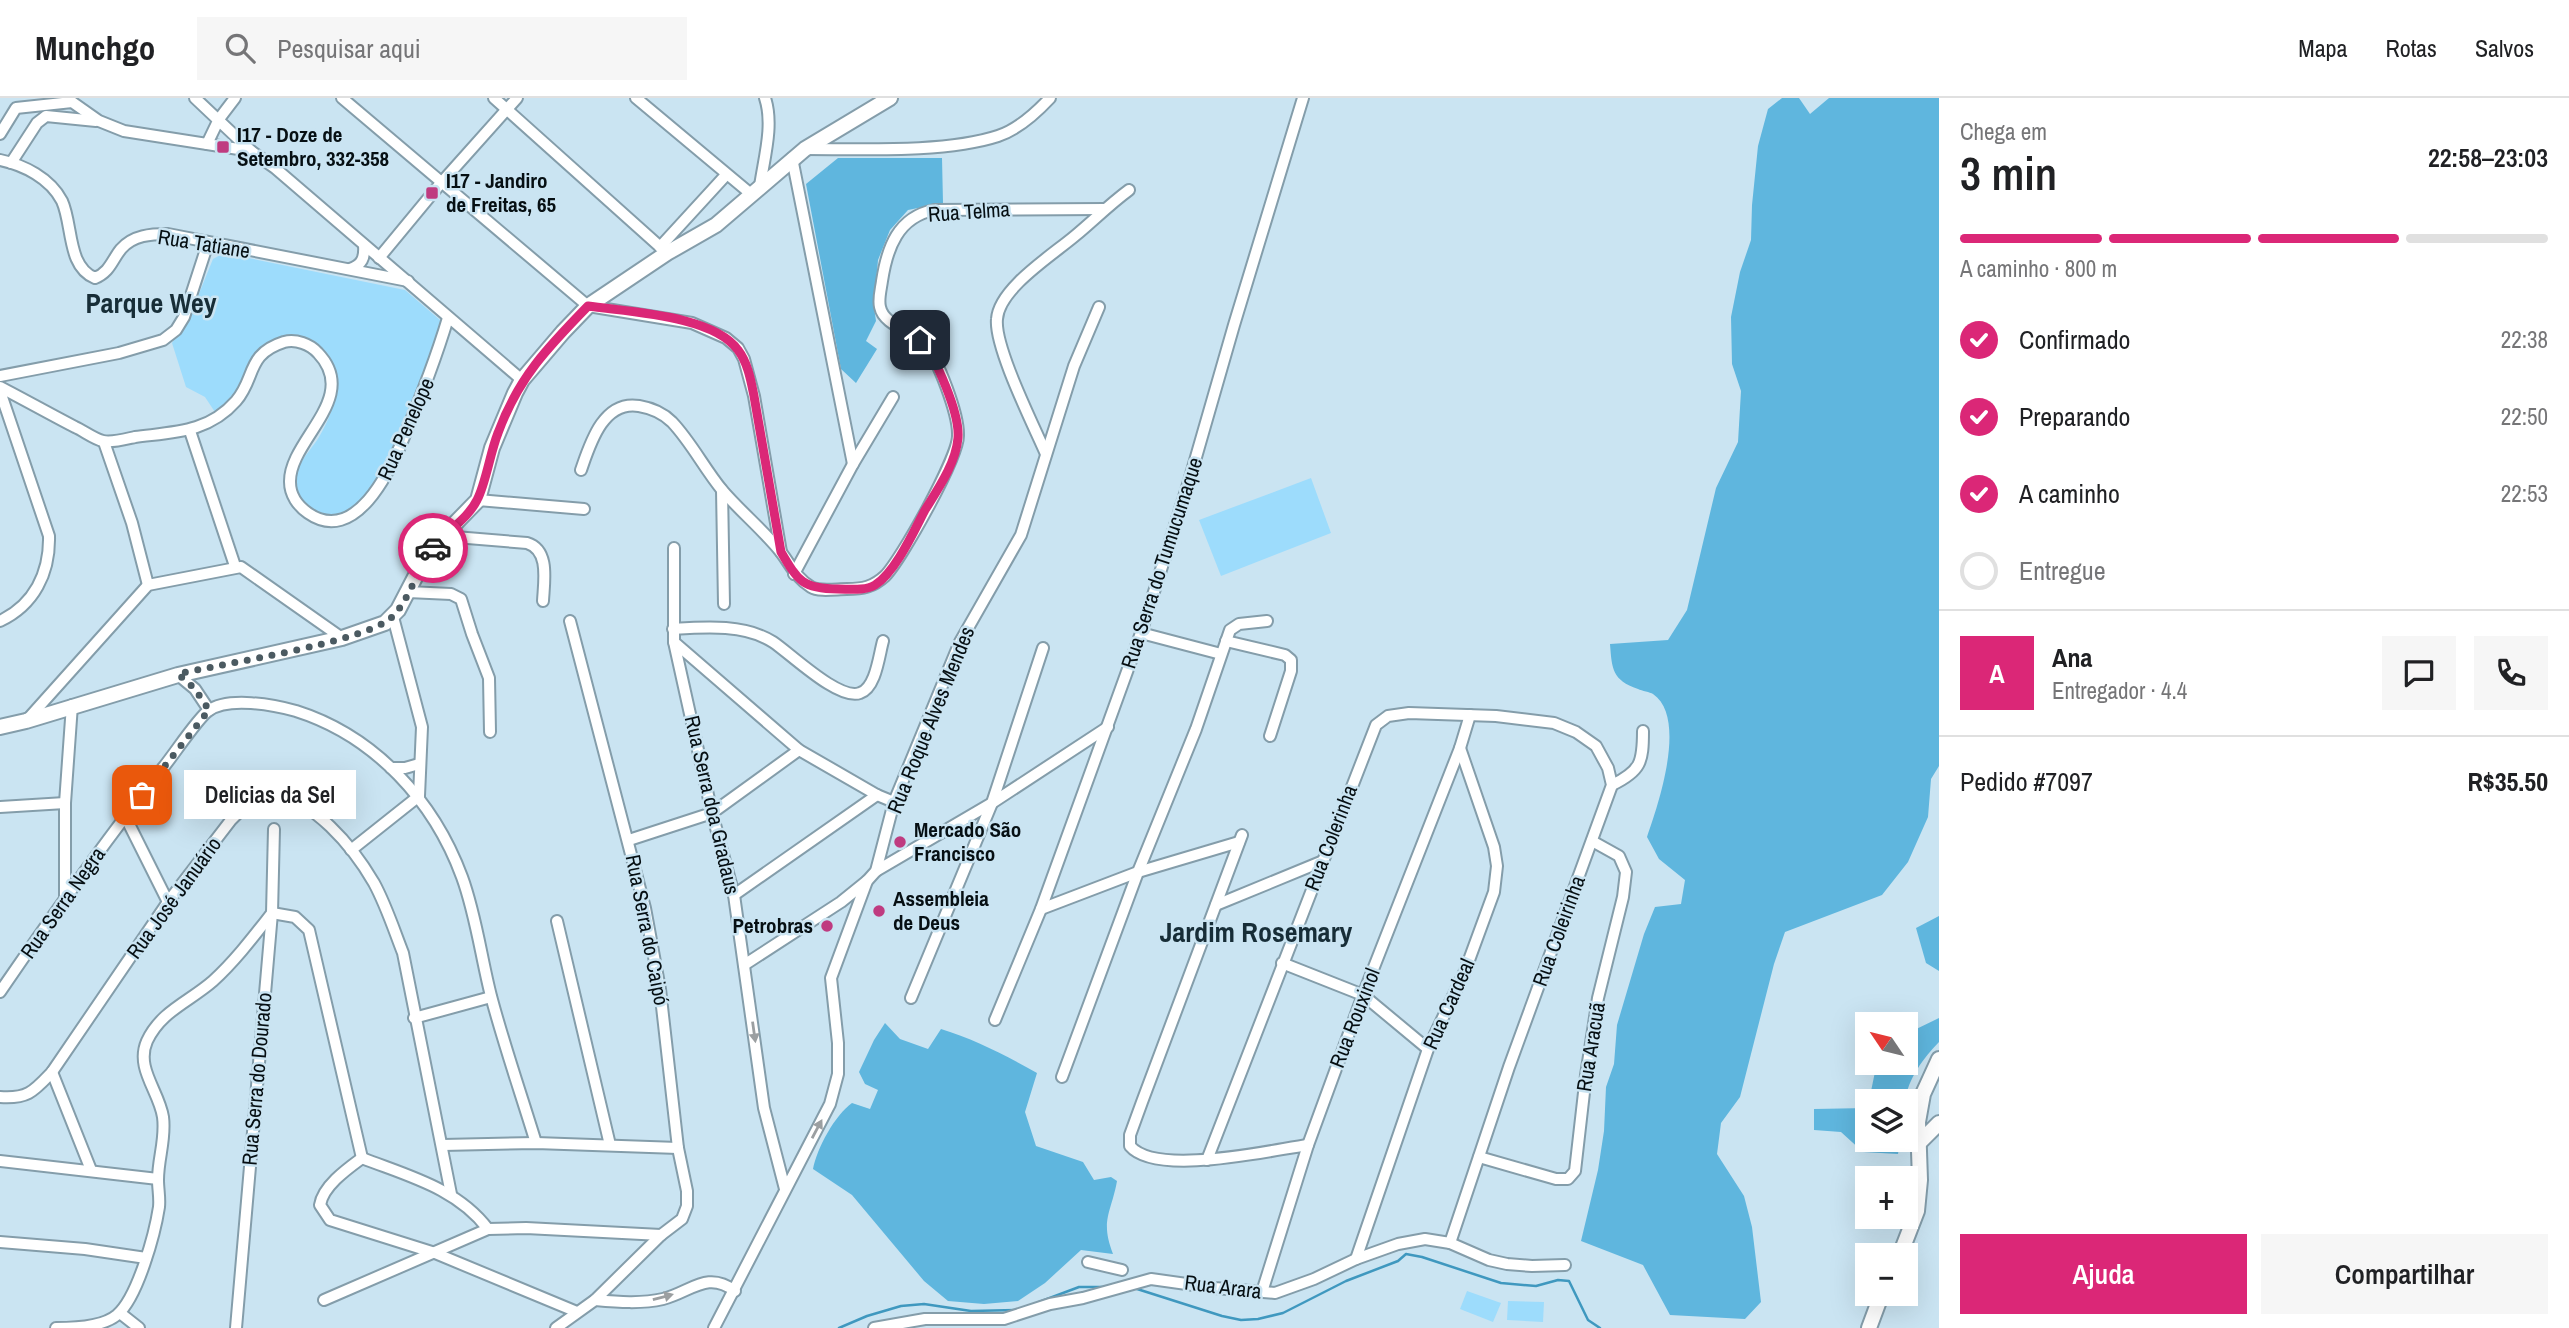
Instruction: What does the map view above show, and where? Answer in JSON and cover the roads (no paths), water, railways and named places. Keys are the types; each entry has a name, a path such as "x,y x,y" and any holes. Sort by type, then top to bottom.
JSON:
{"street":[{"path":"195,98 251,151 275,168 522,380"},
{"path":"207,144 219,119 235,98"},
{"path":"342,98 588,306 692,323 715,331 738,348 749,373 754,396 781,552"},
{"path":"494,98 664,250"},
{"path":"379,258 517,98"},
{"path":"636,98 726,174 756,190"},
{"path":"756,190 769,123 765,98"},
{"path":"805,149 958,145 1011,130 1035,114 1050,98"},
{"name":"Rua Serra do Tumucumaque","path":"995,1020 1041,909 1141,633 1303,98"},
{"path":"0,727 178,674 342,638 385,623 393,617 424,560 478,500 492,448 505,414 522,380 547,348 588,306 664,250 716,225 792,158 886,99"},
{"path":"0,134 15,103 70,100 99,121"},
{"path":"6,161 46,116 99,121 145,136 251,151"},
{"path":"792,158 853,464"},
{"name":"Rua Tatiane","path":"6,161 44,180 61,201 81,268 96,278 103,274 130,241 141,236 168,234 408,281"},
{"path":"664,250 726,174"},
{"path":"1046,454 1004,353 997,319 1000,307 1027,274 1129,190"},
{"name":"Rua Telma","path":"794,574 814,589 860,589 875,585 890,570 953,457 958,437 956,419 934,356 920,340 886,317 880,306 887,254 897,234 922,213 934,211 1105,209"},
{"path":"0,376 119,354 163,340 176,330 184,317 208,243"},
{"path":"349,270 363,259 364,245"},
{"name":"Rua Roque Alves Mendes","path":"714,1328 830,1104 838,1074 838,1043 831,978 867,881 876,871 894,803 960,642 1021,535 1074,366 1099,307"},
{"name":"Rua Penelope","path":"104,442 190,431 226,411 239,398 251,369 268,349 288,341 306,345 324,359 331,389 325,411 299,453 292,471 292,494 299,506 322,521 335,522 350,517 379,488 401,444 431,372 448,317"},
{"path":"0,389 104,442 132,523 148,585"},
{"path":"0,389 49,536 50,556 45,576 31,597 17,613 0,621"},
{"path":"794,574 853,464 894,397"},
{"path":"581,470 600,425 610,414 622,407 647,407 671,422 722,490 781,552 794,574"},
{"path":"190,431 235,566"},
{"path":"722,490 724,604"},
{"path":"478,500 584,509"},
{"path":"443,536 534,545 542,556 543,601"},
{"name":"Rua Serra doa Gradaus","path":"674,548 674,642 712,813 734,895 764,1108 785,1189"},
{"path":"26,721 148,585 235,566 254,574 342,638"},
{"path":"408,592 451,594 461,599 489,678 490,732"},
{"path":"393,617 422,727 419,796"},
{"name":"Rua Serra do Caipó","path":"570,621 629,840 660,989 678,1148 687,1191 687,1206 682,1219 661,1235"},
{"path":"1062,1077 1138,872 1196,729 1226,641 1234,626 1267,621"},
{"path":"673,629 737,630 759,635 772,641 822,679 849,695 858,694 869,687 883,641"},
{"path":"1141,633 1222,654"},
{"path":"1226,641 1285,655 1291,660 1291,671 1270,737"},
{"path":"674,642 799,750 894,803"},
{"path":"911,998 992,803 1044,648"},
{"path":"178,674 195,689 209,710 238,703 283,707 312,716 351,737 391,768 419,796 448,845 463,879 491,997 536,1143"},
{"path":"65,898 65,803 72,705"},
{"name":"Rua Serra Negra","path":"0,992 125,816 209,710"},
{"name":"Rua Colerinha","path":"1208,1160 1371,734 1381,720 1409,713 1469,715"},
{"path":"1469,715 1544,721 1576,732 1596,746 1608,768 1612,785 1634,773 1639,766 1643,731"},
{"name":"Rua Rouxinol","path":"1262,1292 1308,1145 1363,995 1460,748 1469,715"},
{"path":"876,871 992,803 1108,726"},
{"name":"Rua Cardeal","path":"1356,1259 1429,1049 1465,971 1494,892 1497,866 1487,823 1460,748"},
{"path":"629,840 712,813 799,750"},
{"path":"391,768 419,764"},
{"name":"Rua Coleirinha","path":"1450,1243 1509,1067 1612,785"},
{"name":"Rua José Januário","path":"0,1097 23,1097 39,1086 52,1072 168,902 243,806 270,791 296,800 323,821 351,850 374,884 389,916 403,953 451,1194"},
{"path":"734,895 877,795"},
{"path":"351,850 419,796"},
{"path":"0,807 65,803"},
{"path":"125,816 168,902"},
{"name":"Rua Serra do Dourado","path":"236,1328 272,913 274,830"},
{"path":"1041,909 1138,872 1240,839 1130,1135 1132,1149 1161,1160 1186,1162 1308,1145"},
{"name":"Rua Aracuã","path":"1479,1157 1556,1179 1568,1179 1575,1171 1598,998 1623,897 1626,872 1619,856 1592,841"},
{"path":"1216,905 1323,861"},
{"path":"744,965 841,902 867,881"},
{"path":"841,902 854,920"},
{"path":"56,1328 102,1322 120,1313 132,1294 146,1258 160,1203 158,1179 165,1134 158,1098 144,1068 144,1050 164,1017 226,969 272,913 295,917 309,930 362,1158"},
{"path":"557,921 610,1145"},
{"path":"1282,963 1363,995 1429,1049"},
{"path":"414,1018 491,997"},
{"path":"1918,1117 1923,1094 1939,1059"},
{"path":"52,1072 91,1170"},
{"path":"1918,1144 1939,1123"},
{"path":"443,1145 536,1143 678,1148"},
{"path":"1905,1243 1917,1211 1920,1180 1918,1152"},
{"path":"362,1158 451,1194 476,1213 488,1229"},
{"path":"362,1158 324,1194 320,1205 326,1216 336,1222 435,1253 577,1312"},
{"path":"0,1161 158,1179"},
{"path":"324,1300 488,1229 526,1228 661,1235"},
{"path":"556,1328 596,1300 661,1235"},
{"name":"Rua Arara","path":"874,1328 925,1319 1004,1319 1050,1304 1108,1292 1132,1282 1151,1279 1275,1293 1314,1279 1356,1259 1414,1240 1450,1243 1489,1260 1507,1264 1565,1265"},
{"path":"0,1242 85,1249 146,1258"},
{"path":"1088,1262 1118,1269 1108,1292"},
{"path":"596,1300 654,1300 716,1281 735,1291"},
{"path":"1869,1328 1877,1306"},
{"path":"120,1313 139,1328"}],"waterway":[{"path":"1134,1288 1222,1316 1241,1320 1258,1319 1283,1313 1346,1281 1398,1261 1406,1254 1501,1283 1536,1286 1558,1280 1569,1281 1588,1320 1600,1328"},
{"path":"1039,1302 1079,1287 1106,1287"},
{"path":"839,1328 901,1306 924,1304 971,1311 1016,1310"}],"place":[{"name":"I17 - Doze de Setembro, 332-358","path":"223,147"},
{"name":"I17 - Jandiro de Freitas, 65","path":"432,193"},
{"name":"Delicias da Sel","path":"142,795"},
{"name":"Mercado São Francisco","path":"900,842"},
{"name":"Assembleia de Deus","path":"879,911"},
{"name":"Petrobras","path":"827,926"}],"district":[{"name":"Parque Wey","path":"151,303"},
{"name":"Jardim Rosemary","path":"1256,932"}]}
